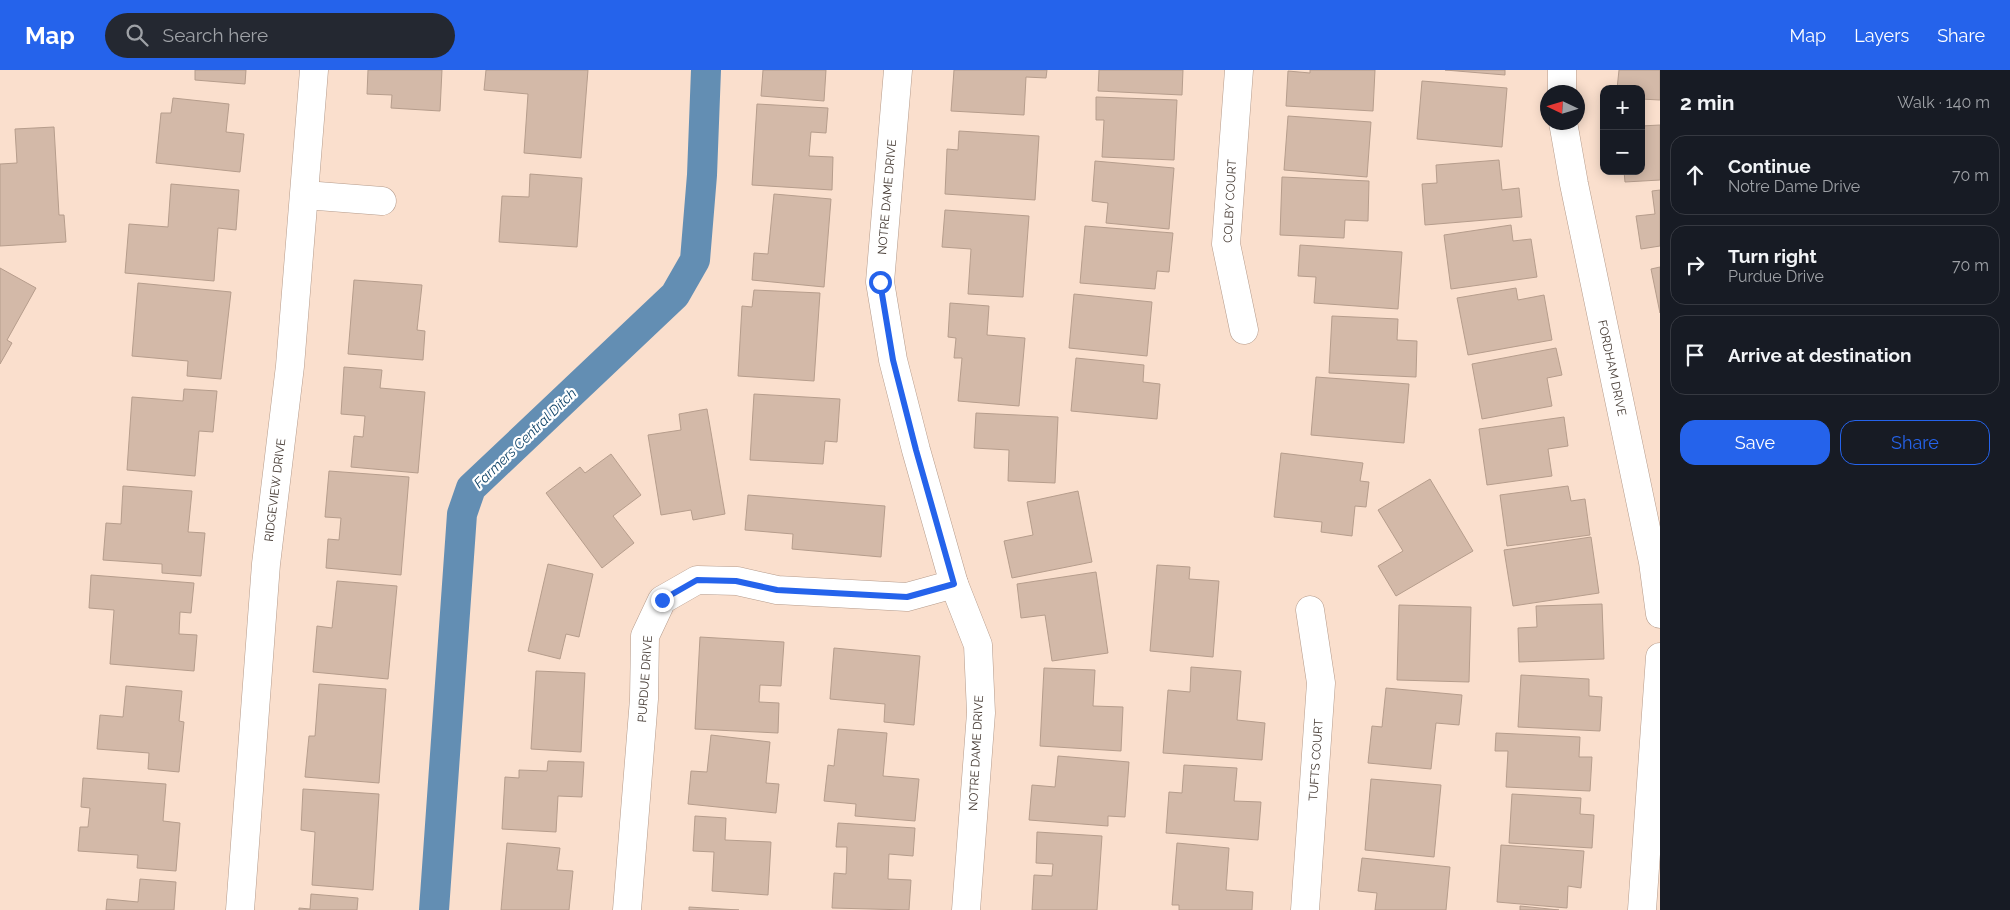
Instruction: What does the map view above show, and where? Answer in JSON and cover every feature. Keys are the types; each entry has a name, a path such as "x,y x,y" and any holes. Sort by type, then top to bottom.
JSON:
{"street":[{"name":"RIDGEVIEW DRIVE","path":"240,910 266,564 290,366 314,70"},
{"name":"NOTRE DAME DRIVE","path":"898,70 880,282 893,360 916,450 954,584 978,645 981,713 966,910"},
{"name":"COLBY COURT","path":"1239,70 1226,244 1244,330"},
{"path":"1562,70 1562,85"},
{"name":"FORDHAM DRIVE","path":"1564,130 1653,562 1660,614"},
{"path":"305,195 382,201"},
{"name":"PURDUE DRIVE","path":"626,910 644,699 645,636 662,600 697,580 736,581 777,590 907,597 954,584"},
{"name":"TUFTS COURT","path":"1305,910 1321,683 1310,610"},
{"path":"1642,910 1660,658"}],"building":[{"path":"195,70 246,70 245,84 195,80"},
{"path":"368,70 442,70 440,111 391,108 392,95 367,94"},
{"path":"486,70 588,70 581,158 524,153 528,94 484,90"},
{"path":"763,70 826,70 824,101 761,96"},
{"path":"954,70 1047,70 1046,78 1026,77 1024,115 951,111"},
{"path":"1099,70 1183,70 1182,95 1098,91"},
{"path":"1310,70 1375,70 1373,111 1286,106 1288,71 1310,73"},
{"path":"1445,70 1505,70 1505,75"},
{"path":"1619,70 1660,70 1660,100 1645,99 1645,85 1617,85"},
{"path":"1422,81 1507,88 1502,147 1417,139"},
{"path":"1096,97 1177,100 1174,160 1102,157 1104,120 1096,120"},
{"path":"173,98 229,104 226,132 244,134 240,172 156,163 161,113 171,113"},
{"path":"757,104 828,108 826,133 811,132 809,156 833,157 832,190 752,185"},
{"path":"1288,116 1371,122 1367,177 1284,170"},
{"path":"1660,125 1660,180 1625,182 1624,175 1645,175 1645,126"},
{"path":"54,127 59,215 64,215 66,242 0,246 0,164 17,163 15,129"},
{"path":"959,131 1039,136 1035,200 945,194 947,149 958,150"},
{"path":"1499,160 1502,190 1519,188 1522,217 1425,225 1422,184 1437,183 1436,165"},
{"path":"1095,161 1174,168 1169,229 1106,223 1108,203 1092,201"},
{"path":"530,174 582,178 577,247 499,242 502,196 529,197"},
{"path":"1282,177 1369,181 1368,221 1345,220 1344,238 1280,235"},
{"path":"171,184 239,190 236,230 218,228 214,281 125,273 129,224 168,227"},
{"path":"1660,190 1660,246 1641,249 1636,216 1655,214 1652,191"},
{"path":"774,194 831,199 824,287 752,280 754,253 768,254"},
{"path":"945,210 1029,216 1023,297 968,294 971,249 942,247"},
{"path":"1511,225 1513,241 1531,239 1537,277 1451,289 1444,235"},
{"path":"1085,226 1173,233 1169,272 1157,271 1155,289 1080,283"},
{"path":"1300,245 1402,252 1398,309 1314,303 1316,277 1298,276"},
{"path":"1660,267 1660,313 1651,269"},
{"path":"0,268 36,288 7,340 12,343 0,364"},
{"path":"354,280 422,285 417,330 425,331 423,360 348,354"},
{"path":"138,283 231,292 221,379 187,376 188,361 132,356"},
{"path":"1516,288 1518,300 1544,295 1552,340 1468,355 1457,298"},
{"path":"754,290 820,293 814,381 738,376 742,306 752,307"},
{"path":"1074,294 1152,302 1147,356 1069,348"},
{"path":"950,303 989,306 987,335 1025,338 1019,406 958,401 962,358 954,358 956,338 948,337"},
{"path":"1332,316 1398,319 1397,340 1417,341 1416,377 1329,373"},
{"path":"1556,348 1562,375 1547,378 1552,406 1482,419 1472,364"},
{"path":"1076,358 1144,365 1143,382 1160,384 1157,419 1071,411"},
{"path":"344,367 382,370 380,388 425,392 418,473 351,467 354,436 363,437 365,416 341,414"},
{"path":"1316,377 1409,384 1404,443 1311,435"},
{"path":"184,389 217,391 213,432 199,431 195,476 127,470 132,397 183,401"},
{"path":"754,394 840,399 837,442 825,441 823,464 750,460"},
{"path":"707,409 725,514 693,520 691,510 661,515 648,435 681,430 679,414"},
{"path":"976,413 1058,417 1055,483 1008,481 1009,450 974,448"},
{"path":"1564,417 1568,446 1548,449 1552,476 1487,485 1479,429"},
{"path":"1281,453 1363,463 1360,481 1369,482 1366,507 1355,506 1352,536 1321,532 1322,522 1274,517"},
{"path":"611,454 641,495 613,516 634,543 602,568 546,493 580,467 585,473"},
{"path":"329,471 409,477 401,575 326,568 328,539 339,540 341,518 325,517"},
{"path":"1430,479 1473,551 1396,596 1378,566 1403,551 1378,510"},
{"path":"123,486 192,491 188,532 205,533 201,576 162,573 162,564 103,560 106,523 121,524"},
{"path":"1568,486 1571,501 1585,499 1590,535 1507,546 1500,495"},
{"path":"1078,491 1092,562 1012,578 1004,541 1033,535 1027,502"},
{"path":"748,495 885,506 881,557 792,549 793,534 745,530"},
{"path":"1591,537 1599,593 1513,606 1504,550"},
{"path":"548,564 593,574 579,637 566,634 560,659 528,651"},
{"path":"1157,565 1190,567 1189,579 1219,581 1213,657 1150,651"},
{"path":"1096,572 1108,653 1052,661 1045,615 1021,618 1017,584"},
{"path":"91,575 194,583 191,613 180,612 179,634 197,635 194,671 110,664 114,610 89,608"},
{"path":"337,581 397,586 388,679 313,672 317,626 332,628"},
{"path":"1602,604 1604,659 1519,662 1518,628 1537,627 1536,606"},
{"path":"1399,605 1471,607 1469,682 1397,680"},
{"path":"700,637 784,642 781,686 760,685 759,702 779,703 778,733 695,729"},
{"path":"834,648 920,656 914,725 884,722 885,704 830,699"},
{"path":"1191,667 1241,671 1237,720 1265,723 1262,760 1163,753 1168,690 1190,692"},
{"path":"1044,668 1095,670 1093,706 1123,707 1121,751 1040,746"},
{"path":"536,671 585,673 581,752 531,749"},
{"path":"1521,675 1589,679 1589,696 1602,697 1600,731 1518,727"},
{"path":"319,684 386,689 379,783 305,777 309,736 315,736"},
{"path":"126,686 182,691 179,721 184,722 179,772 148,769 149,753 97,749 100,715 123,717"},
{"path":"1386,688 1462,695 1459,725 1436,723 1431,769 1368,763 1372,726 1382,727"},
{"path":"838,729 887,733 883,776 919,779 915,821 855,816 856,804 824,801 828,765 834,766"},
{"path":"1496,733 1580,737 1579,757 1592,757 1590,791 1506,787 1508,751 1495,751"},
{"path":"711,735 770,742 766,783 779,784 776,813 688,804 691,771 707,772"},
{"path":"1058,756 1129,762 1125,817 1108,816 1108,826 1029,820 1032,785 1055,787"},
{"path":"548,761 584,762 582,797 558,796 556,832 502,829 505,777 519,778 519,770 547,771"},
{"path":"1184,765 1237,768 1234,801 1261,802 1258,840 1166,833 1169,792 1182,793"},
{"path":"83,778 166,784 163,821 180,823 176,871 137,868 138,855 78,851 80,827 88,827 90,808 81,807"},
{"path":"1371,779 1441,785 1434,857 1365,850"},
{"path":"303,789 379,794 373,890 312,885 315,832 301,830"},
{"path":"1512,794 1581,798 1580,814 1594,815 1592,848 1509,843"},
{"path":"695,816 726,818 725,840 771,842 768,895 712,891 714,852 693,851"},
{"path":"838,823 915,828 913,856 889,854 888,879 911,880 909,910 832,908 834,873 846,874 847,847 836,847"},
{"path":"1037,832 1102,836 1097,910 1032,910 1034,875 1052,876 1053,864 1036,863"},
{"path":"507,843 560,848 557,870 573,871 569,910 501,910"},
{"path":"1177,843 1229,848 1226,890 1253,892 1252,910 1179,910 1179,905 1172,905"},
{"path":"1501,845 1584,851 1581,888 1568,886 1567,908 1497,902"},
{"path":"1362,858 1450,867 1446,910 1375,910 1377,893 1358,891"},
{"path":"140,879 176,882 174,910 106,910 107,899 138,902"},
{"path":"311,894 358,898 357,910 299,910 299,908 310,909"},
{"path":"1520,906 1559,910 1520,910"},
{"path":"689,907 739,910 689,910"}],"waterway":[{"name":"Farmers Central Ditch","path":"434,910 462,514 471,488 675,295 695,260 702,175 706,70"}],"route":[{"path":"662,600 697,580 736,581 777,590 907,597 954,584 893,360 880,282"}]}
